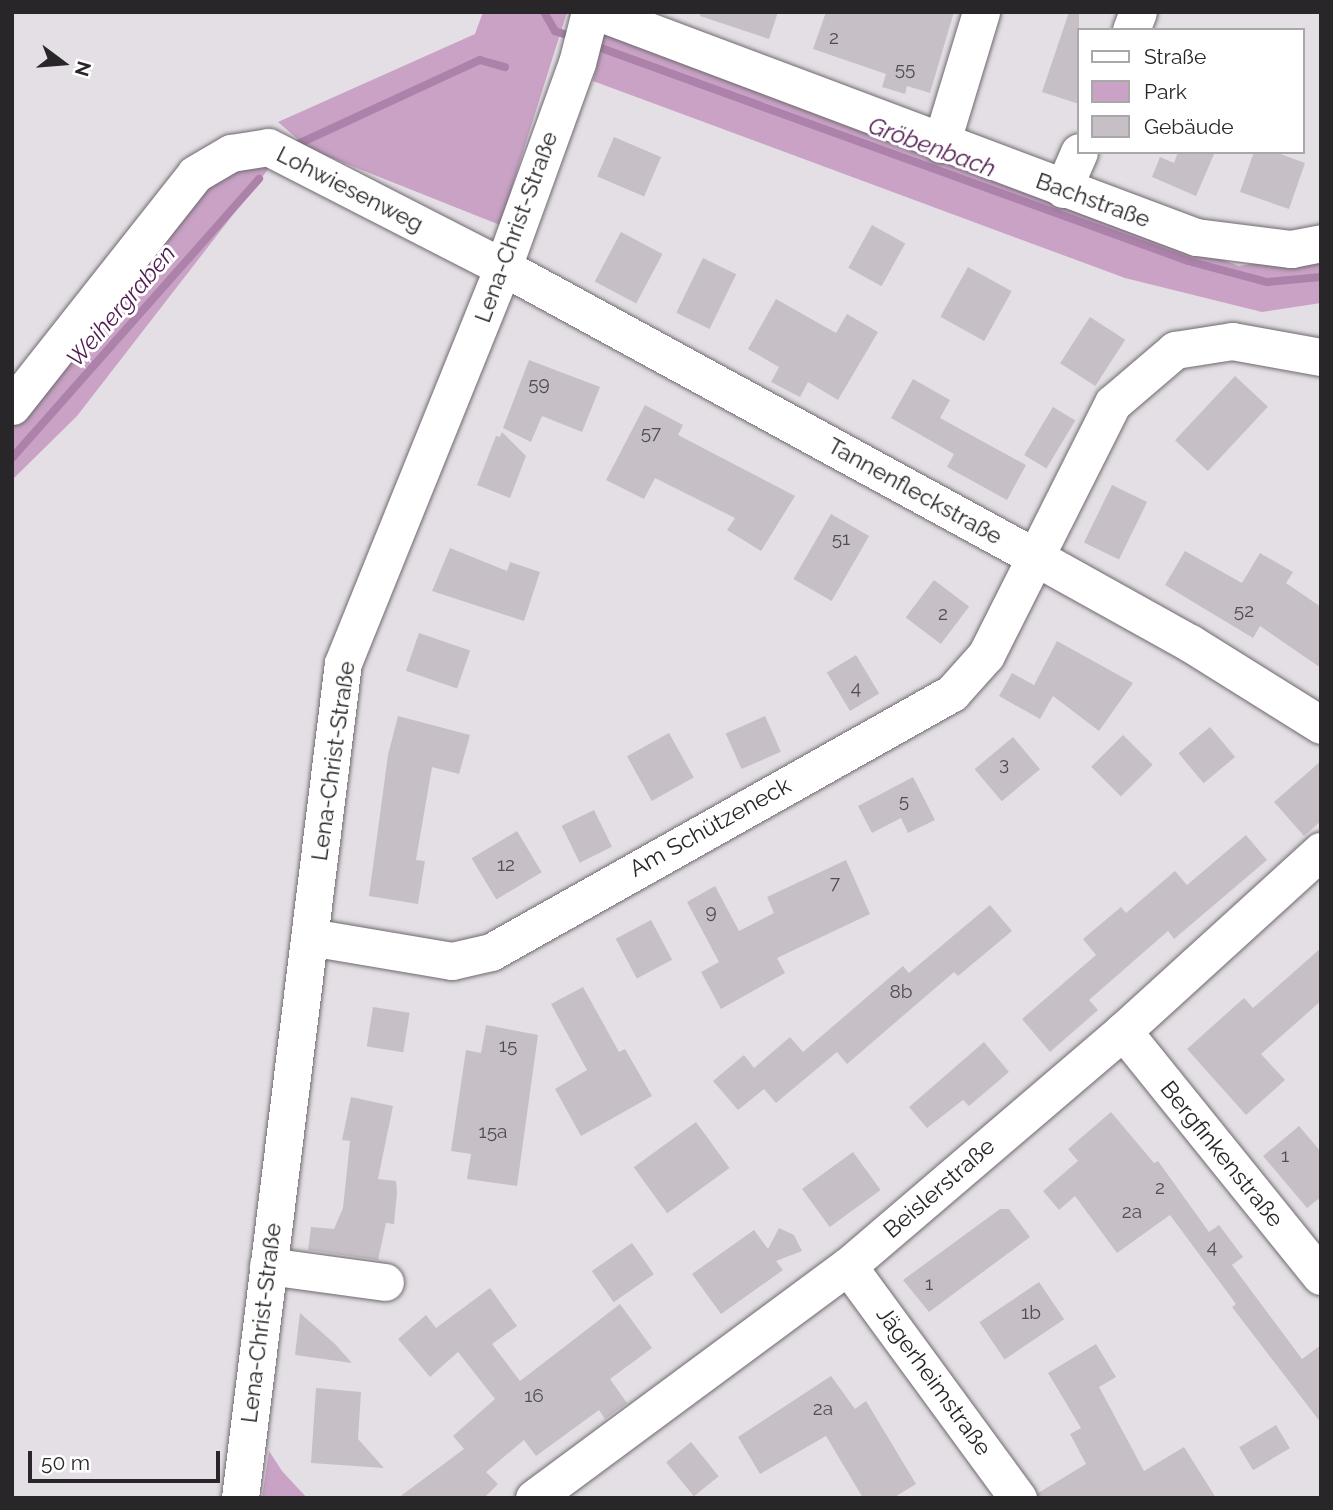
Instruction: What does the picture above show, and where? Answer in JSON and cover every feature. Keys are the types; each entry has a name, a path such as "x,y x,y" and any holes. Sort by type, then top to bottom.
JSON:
{"street":[{"path":"941,145 981,12"},
{"name":"Bachstraße","path":"591,17 1196,237 1291,249 1321,243"},
{"name":"Lena-Christ-Straße","path":"240,1498 343,663 503,267 591,17"},
{"name":"Lohwiesenweg","path":"12,406 195,174 231,153 268,147 503,267"},
{"path":"1063,189 1078,154"},
{"name":"Tannenfleckstraße","path":"503,267 1190,643 1321,725"},
{"name":"Am Schützeneck","path":"310,937 452,961 491,952 952,693 986,654 1037,558 1113,403 1175,350 1232,341 1321,357"},
{"name":"Beislerstraße","path":"534,1498 848,1266 1123,1031 1321,851"},
{"name":"Bergfinkenstraße","path":"1123,1031 1321,1276"},
{"path":"268,1266 385,1282"},
{"name":"Jägerheimstraße","path":"848,1266 1018,1498"}],"green space":[{"path":"483,12 567,12 500,225 309,149 278,122 475,34"},
{"path":"606,26 1239,266 1321,252 1321,303 1262,312 1125,278 593,81"},
{"path":"257,153 273,163 77,416 12,480 12,415 195,185"},
{"path":"269,1451 282,1471 307,1498 262,1498"}],"building":[{"path":"700,12 778,12 769,39 700,16"},
{"path":"826,12 954,12 930,93 907,86 905,94 882,87 886,74 813,49"},
{"path":"1069,12 1079,12 1078,104 1042,92"},
{"path":"614,137 661,157 644,197 597,177"},
{"path":"1177,154 1214,154 1196,196 1152,177 1160,157 1174,163"},
{"path":"1253,154 1280,154 1305,163 1289,209 1240,192"},
{"path":"872,225 905,243 881,286 848,268"},
{"path":"621,232 662,254 636,304 595,281"},
{"path":"703,258 736,274 710,329 676,313"},
{"path":"968,267 1012,291 984,341 940,317"},
{"path":"776,299 836,333 847,314 878,332 838,400 808,382 800,397 771,382 779,367 748,349"},
{"path":"1090,317 1125,340 1095,386 1060,363"},
{"path":"529,360 600,387 582,432 542,416 531,442 503,428"},
{"path":"1235,376 1268,407 1208,471 1175,440"},
{"path":"913,379 950,400 940,418 1026,465 1007,500 947,467 954,454 891,418"},
{"path":"645,405 683,425 678,435 795,496 761,551 727,530 735,518 655,478 644,499 606,480"},
{"path":"1053,407 1075,420 1046,468 1024,455"},
{"path":"502,432 526,456 510,498 477,485 496,436 500,437"},
{"path":"1112,485 1147,502 1119,560 1084,543"},
{"path":"831,514 869,536 832,601 794,579"},
{"path":"450,548 507,571 510,562 540,572 524,621 432,591"},
{"path":"1185,551 1242,583 1260,553 1293,572 1286,583 1321,607 1321,668 1260,626 1253,638 1165,585"},
{"path":"934,580 969,606 941,644 906,618"},
{"path":"419,633 470,651 457,688 406,671"},
{"path":"1057,641 1133,683 1099,731 1053,696 1040,719 999,696 1012,673 1034,685"},
{"path":"856,655 879,694 850,711 827,673"},
{"path":"398,716 470,735 459,774 432,767 416,860 425,861 418,904 369,896 388,755"},
{"path":"765,716 781,752 742,769 726,733"},
{"path":"1210,727 1235,757 1204,783 1179,753"},
{"path":"669,733 694,778 652,801 627,756"},
{"path":"1123,735 1153,765 1121,797 1091,767"},
{"path":"1013,737 1040,769 1002,801 975,769"},
{"path":"1321,761 1321,821 1304,836 1274,802"},
{"path":"913,777 935,820 908,833 901,818 872,833 858,806"},
{"path":"594,810 612,847 580,863 562,826"},
{"path":"517,831 542,872 496,899 472,858"},
{"path":"1246,835 1267,860 1174,939 1168,931 1089,1000 1098,1010 1050,1052 1022,1019 1096,955 1083,939 1121,907 1126,913 1175,871 1187,885"},
{"path":"846,860 870,914 777,958 785,973 721,1009 701,972 719,962 687,902 715,886 739,931 774,913 767,897"},
{"path":"990,905 1012,931 958,976 954,972 847,1064 837,1052 776,1103 764,1089 738,1110 713,1081 744,1055 754,1068 790,1037 803,1052 903,966 909,973"},
{"path":"651,920 672,960 637,979 616,939"},
{"path":"1321,948 1321,1001 1261,1054 1285,1080 1246,1115 1187,1049 1244,998 1253,1008"},
{"path":"583,987 619,1052 625,1049 652,1096 581,1136 555,1089 587,1070 551,1004"},
{"path":"373,1007 410,1013 403,1052 367,1047"},
{"path":"486,1025 538,1035 517,1186 467,1179 471,1154 451,1151 466,1050 481,1053"},
{"path":"984,1042 1009,1072 969,1106 963,1100 927,1128 909,1107"},
{"path":"351,1097 393,1106 378,1179 396,1181 394,1224 386,1223 378,1260 308,1250 311,1227 334,1229 343,1208 350,1141 342,1140"},
{"path":"1111,1112 1154,1163 1158,1161 1209,1232 1219,1225 1243,1257 1232,1265 1302,1359 1321,1345 1321,1423 1232,1307 1236,1304 1170,1215 1117,1253 1075,1196 1059,1210 1043,1191 1078,1161 1068,1149"},
{"path":"696,1122 730,1168 667,1213 634,1167"},
{"path":"1299,1126 1321,1152 1321,1197 1307,1208 1263,1156"},
{"path":"853,1152 881,1190 830,1227 802,1189"},
{"path":"1000,1209 1009,1209 1030,1237 929,1312 903,1280"},
{"path":"779,1228 794,1235 802,1251 776,1261 783,1270 721,1314 692,1274 754,1230 768,1249"},
{"path":"632,1243 654,1274 614,1302 592,1271"},
{"path":"1039,1282 1064,1319 1004,1360 979,1322"},
{"path":"490,1288 517,1326 492,1344 520,1381 620,1304 652,1348 610,1379 627,1403 605,1419 599,1410 536,1456 524,1440 486,1472 498,1484 484,1498 398,1498 464,1449 453,1436 495,1399 458,1352 430,1377 398,1339 426,1315 436,1328"},
{"path":"300,1313 335,1344 352,1363 295,1355"},
{"path":"1096,1344 1116,1377 1099,1387 1144,1471 1184,1447 1216,1498 1039,1498 1038,1493 1086,1464 1070,1434 1081,1428 1048,1373"},
{"path":"831,1376 855,1409 866,1401 916,1484 893,1498 863,1498 826,1436 760,1474 738,1437"},
{"path":"316,1388 361,1392 358,1439 384,1468 311,1463"},
{"path":"1276,1425 1290,1448 1253,1470 1239,1447"},
{"path":"691,1442 719,1476 694,1496 666,1462"}],"waterway":[{"name":"Gröbenbach","path":"544,12 555,31 575,38"},
{"name":"Gröbenbach","path":"590,44 1188,261 1267,282 1321,277"},
{"name":"Weihergraben","path":"298,144 480,60 505,67"},
{"name":"Weihergraben","path":"12,458 259,179"}]}
